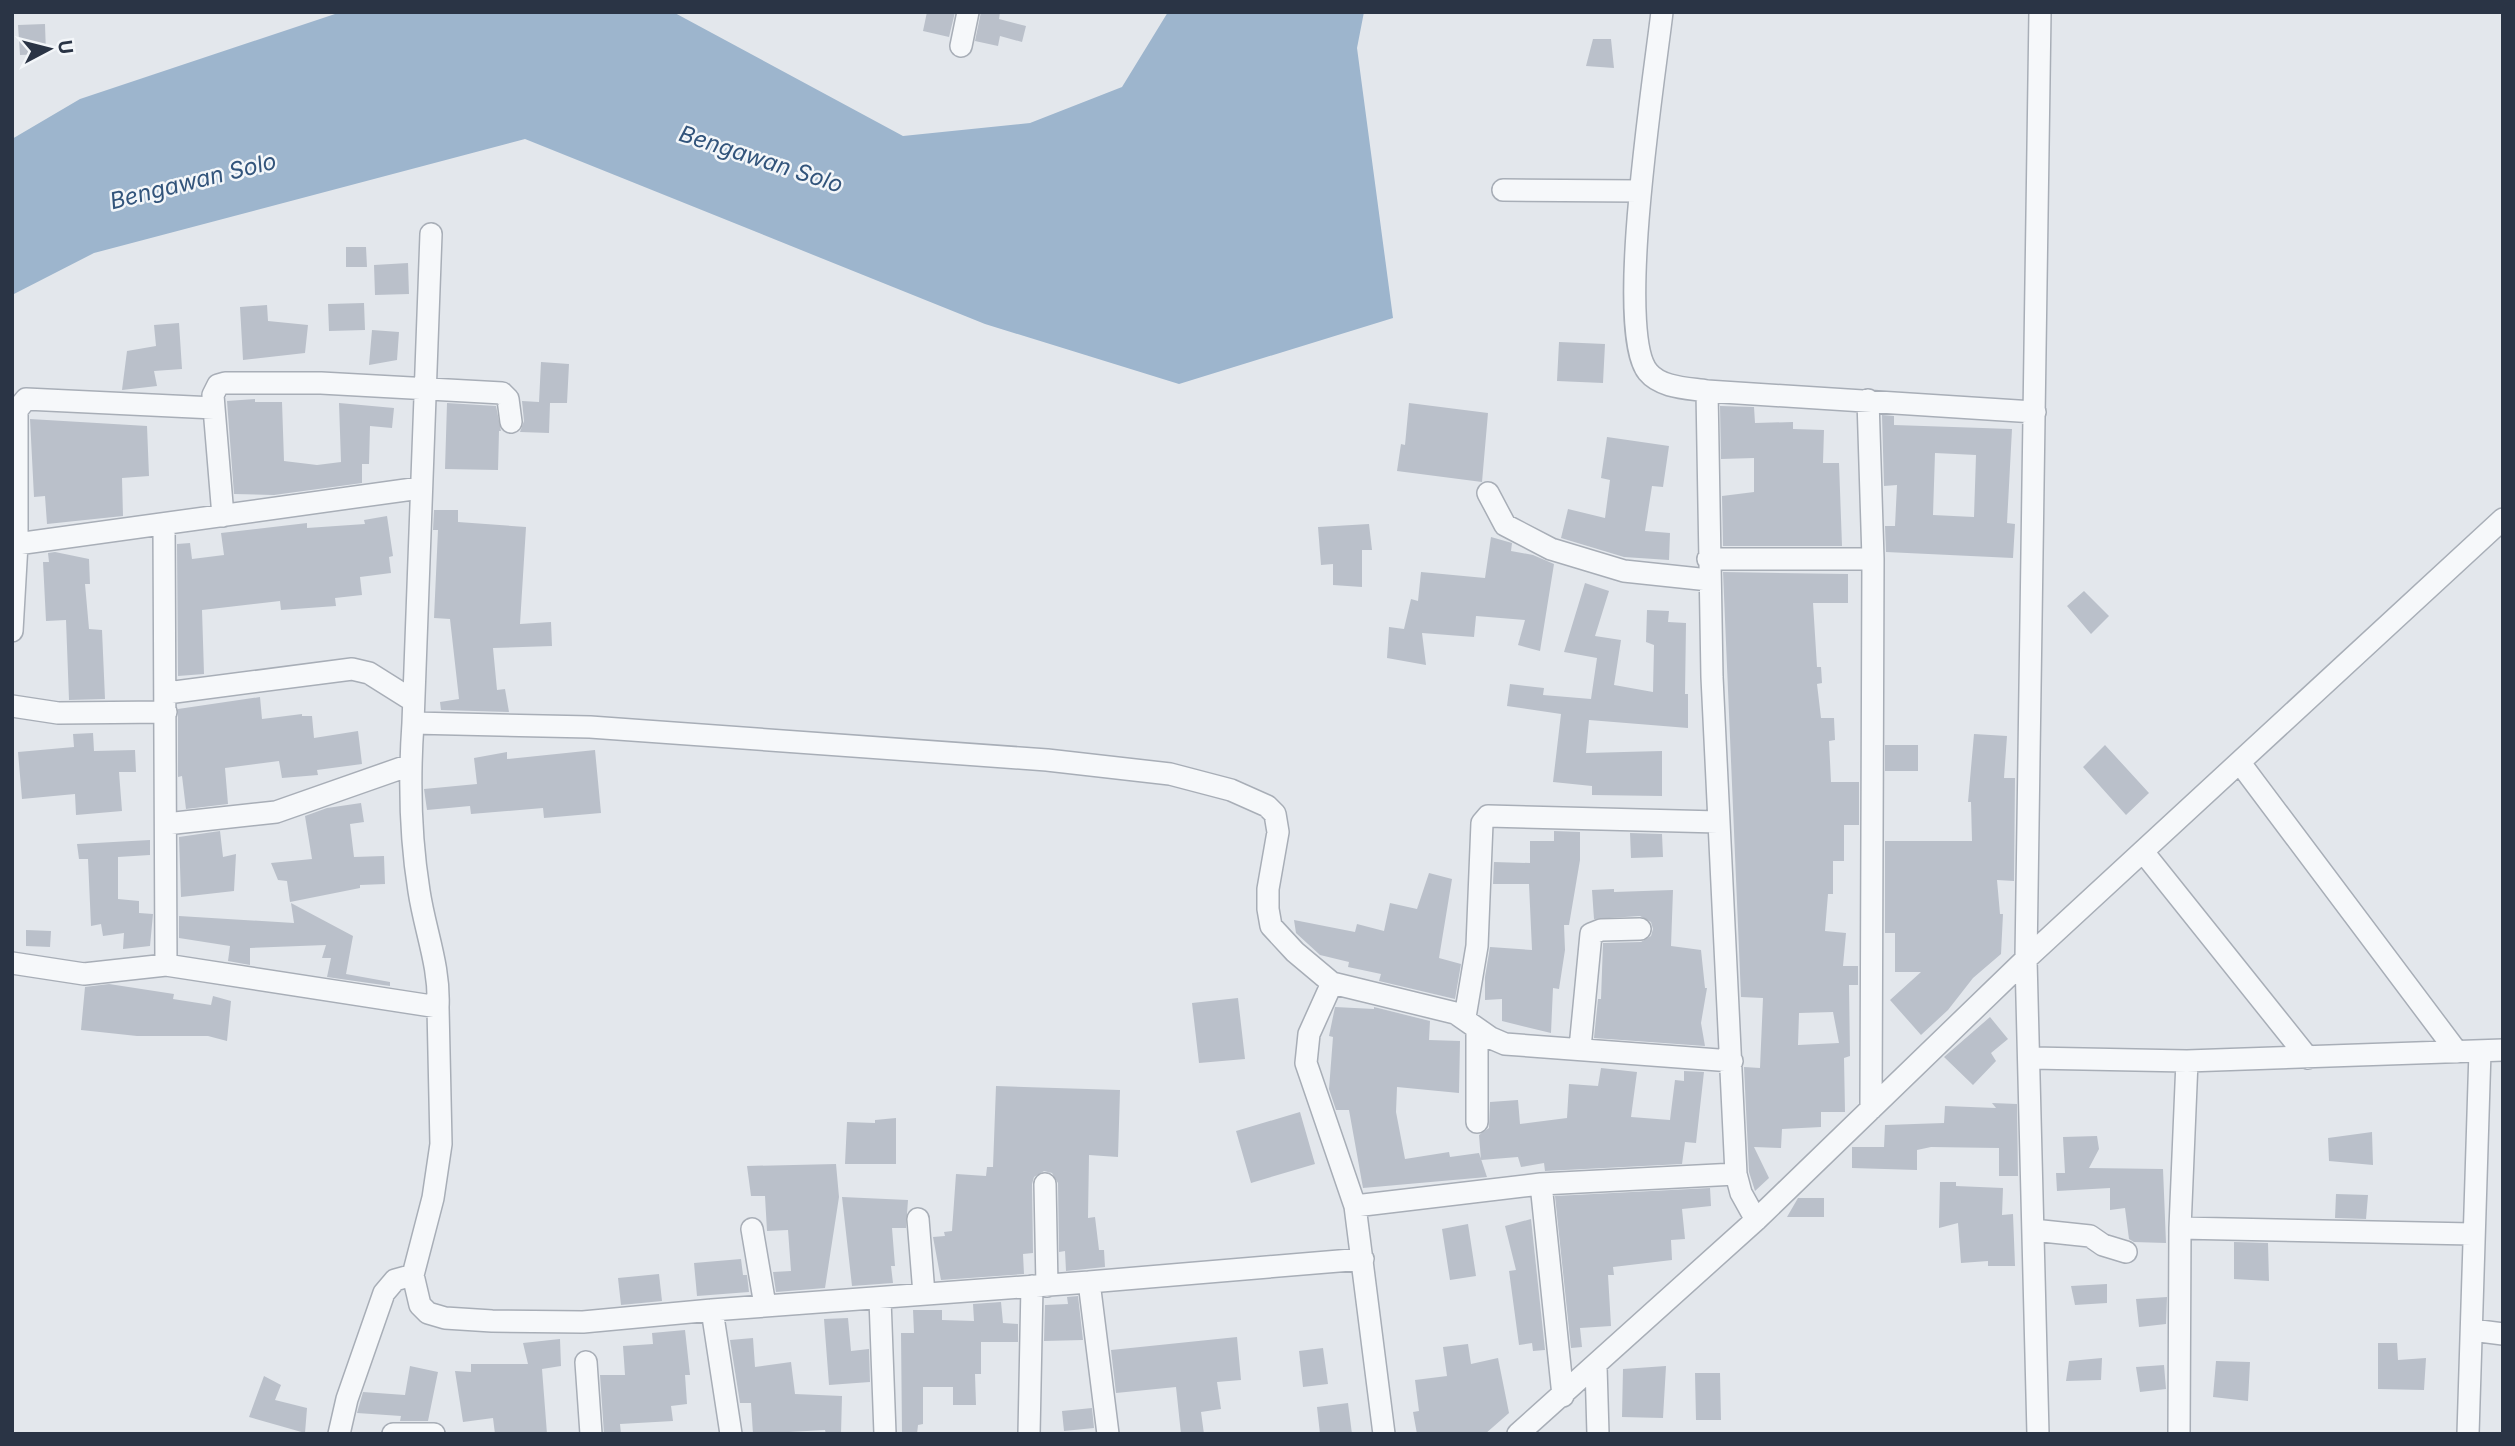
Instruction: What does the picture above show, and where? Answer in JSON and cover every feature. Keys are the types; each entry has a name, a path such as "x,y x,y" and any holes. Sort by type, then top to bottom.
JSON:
{"street":[{"path":"961,46 968,12"},
{"path":"1662,12 1640,191 1634,279 1640,359 1654,378 1668,385 1707,391 2035,412"},
{"path":"2038,1434 2026,959 2040,12"},
{"path":"1503,190 1640,191"},
{"path":"431,234 410,765 414,858 437,963 442,1135 433,1198 413,1275 423,1310 445,1318 583,1322 765,1305 880,1299 1363,1259"},
{"path":"223,516 214,408 216,388 228,383 348,384 424,391 502,393 508,399 511,422"},
{"path":"1707,391 1709,570 1718,822 1736,1174 1741,1193 1756,1220"},
{"path":"12,631 17,544 17,417 21,401 28,399 214,408"},
{"path":"1868,400 1873,559 1871,1109"},
{"path":"17,544 420,488"},
{"path":"1488,493 1506,524 1551,549 1601,567 1709,570 1873,559"},
{"path":"1518,1434 1756,1220 2026,959 2503,519"},
{"path":"164,524 166,965"},
{"path":"12,706 58,713 166,702 352,669 369,673 412,700"},
{"path":"412,723 590,727 1046,760 1170,774 1231,790 1267,806 1278,822 1268,889 1271,926 1295,952 1332,983 1471,1023 1505,1044 1732,1061"},
{"path":"2239,763 2457,1052"},
{"path":"166,824 276,813 410,765"},
{"path":"1477,1122 1471,1023 1482,823 1488,816 1718,822"},
{"path":"2144,853 2308,1058"},
{"path":"1580,1048 1591,934 1601,930 1640,929"},
{"path":"12,963 84,974 166,965 438,1007"},
{"path":"1332,983 1306,1044 1306,1063 1355,1206 1384,1434"},
{"path":"2029,1058 2187,1061 2503,1050"},
{"path":"2468,1434 2473,1330 2472,1234 2480,1051"},
{"path":"2179,1434 2180,1228 2187,1061"},
{"path":"1355,1206 1541,1184 1736,1174"},
{"path":"1029,1434 1045,1184"},
{"path":"1541,1184 1563,1396"},
{"path":"918,1220 923,1294"},
{"path":"2180,1228 2472,1234"},
{"path":"752,1229 765,1305"},
{"path":"2033,1230 2090,1236 2103,1245 2126,1252"},
{"path":"339,1434 347,1399 384,1293 396,1280 413,1275"},
{"path":"1089,1282 1108,1434"},
{"path":"880,1299 885,1434"},
{"path":"712,1310 732,1434"},
{"path":"2473,1330 2503,1334"},
{"path":"586,1362 591,1434"},
{"path":"1596,1366 1598,1434"},
{"path":"393,1434 435,1434"}],"water":[{"name":"Bengawan Solo","path":"341,12 673,12 903,136 1030,123 1122,87 1168,12 1364,12 1357,48 1393,318 1179,384 985,324 525,139 94,253 12,295 12,139 80,99"}],"building":[{"path":"927,12 955,12 949,37 923,31"},
{"path":"981,12 1000,12 999,19 1026,26 1022,42 1000,36 998,46 975,41"},
{"path":"45,24 46,54 20,55 18,25"},
{"path":"1593,39 1611,39 1614,68 1586,66"},
{"path":"346,247 366,247 367,267 346,267"},
{"path":"408,263 409,294 375,295 374,265"},
{"path":"364,303 365,330 329,331 328,304"},
{"path":"267,305 268,321 308,325 305,353 243,360 240,307"},
{"path":"179,323 182,369 154,371 157,386 122,390 127,351 156,346 154,325"},
{"path":"372,330 399,332 397,360 369,365"},
{"path":"1559,342 1605,344 1603,383 1557,381"},
{"path":"541,362 569,364 567,403 550,403 549,433 520,432 524,421 522,401 539,402"},
{"path":"255,399 255,402 282,402 284,461 317,465 341,462 339,403 394,408 392,428 370,426 369,464 362,464 362,483 274,495 234,494 227,401"},
{"path":"447,403 496,406 501,431 498,470 445,469"},
{"path":"1409,403 1488,413 1482,482 1397,471 1401,444 1405,445"},
{"path":"1720,406 1754,407 1755,423 1793,422 1793,429 1824,430 1823,463 1839,463 1842,546 1723,546 1722,496 1754,492 1754,458 1721,459"},
{"path":"1882,415 1894,416 1894,425 2012,429 2007,523 2015,524 2013,558 1886,552 1885,526 1895,526 1897,485 1884,486","holes":["1935,453 1976,455 1974,517 1933,515"]},
{"path":"30,419 147,426 149,476 122,478 123,516 47,524 45,496 34,497"},
{"path":"1607,437 1669,446 1663,487 1652,486 1645,531 1670,533 1669,560 1624,557 1561,538 1568,509 1605,518 1610,480 1601,478"},
{"path":"434,510 458,510 458,522 526,527 520,624 551,622 552,646 493,648 497,690 505,689 509,712 441,710 440,702 459,699 450,619 434,618 438,530 433,530"},
{"path":"387,516 393,556 389,557 391,573 360,577 362,595 335,598 336,606 281,610 280,601 202,610 204,674 178,676 177,544 190,543 192,559 224,555 221,533 307,523 307,528 365,524 364,520"},
{"path":"1369,524 1372,550 1362,550 1362,587 1333,585 1333,564 1321,565 1318,527"},
{"path":"1491,537 1512,543 1511,551 1533,555 1554,564 1540,651 1518,645 1525,620 1476,616 1474,637 1422,633 1426,665 1387,658 1389,627 1404,629 1411,599 1418,601 1421,572 1485,578"},
{"path":"48,553 89,559 90,584 85,584 89,629 102,630 105,699 69,700 66,620 46,621 43,562 49,562"},
{"path":"1723,572 1848,574 1848,603 1813,603 1817,667 1821,667 1822,683 1817,684 1821,718 1834,718 1835,740 1829,741 1831,782 1859,782 1859,825 1844,825 1844,861 1833,861 1833,894 1828,894 1825,931 1846,933 1843,966 1858,966 1858,985 1849,985 1850,1056 1844,1058 1845,1112 1821,1112 1821,1127 1782,1129 1781,1148 1754,1147 1769,1178 1755,1191 1749,1172 1744,1067 1760,1068 1763,998 1741,997","holes":["1833,1012 1839,1043 1798,1045 1799,1013"]},
{"path":"1585,583 1609,591 1595,636 1621,640 1614,685 1653,692 1654,645 1646,642 1647,610 1669,611 1668,622 1686,623 1685,694 1688,694 1688,728 1589,720 1586,753 1662,751 1662,796 1592,795 1592,786 1553,782 1561,714 1507,706 1510,684 1544,688 1543,695 1591,699 1597,658 1564,652"},
{"path":"2084,591 2109,616 2091,634 2067,606"},
{"path":"260,697 262,719 302,714 312,716 314,738 358,731 362,764 317,770 318,775 282,778 279,761 225,768 228,804 186,809 182,776 178,777 178,709"},
{"path":"93,733 94,751 135,750 136,772 119,772 122,811 76,815 75,794 22,799 18,752 74,747 73,734"},
{"path":"1974,734 2007,736 2004,778 2015,778 2014,881 1997,880 2000,914 2003,914 2001,954 1973,978 1948,1010 1921,1035 1890,1000 1921,972 1895,972 1895,933 1885,933 1885,841 1972,841 1971,802 1968,802"},
{"path":"1885,745 1918,745 1918,771 1885,771"},
{"path":"2105,745 2149,793 2126,815 2083,767"},
{"path":"595,750 601,813 544,818 543,808 471,814 470,806 427,810 424,789 477,784 474,758 507,752 507,759"},
{"path":"361,803 364,822 350,824 354,857 384,856 385,884 360,885 360,888 290,902 287,881 278,880 271,863 312,859 305,816 327,808"},
{"path":"220,831 223,857 236,854 234,891 181,897 179,837"},
{"path":"1554,831 1580,832 1580,860 1569,925 1564,925 1565,950 1559,989 1553,988 1551,1033 1502,1021 1502,999 1485,1000 1485,977 1490,947 1532,950 1529,884 1493,884 1494,862 1530,863 1530,841 1554,841"},
{"path":"1630,833 1662,834 1663,857 1631,858"},
{"path":"150,840 150,855 118,857 118,899 139,901 139,913 153,914 150,946 123,949 124,933 103,936 101,924 91,926 88,859 79,859 77,844"},
{"path":"1429,873 1452,879 1439,958 1461,964 1455,999 1379,981 1381,974 1348,967 1349,962 1320,955 1296,933 1294,920 1355,932 1357,924 1384,931 1390,903 1417,909"},
{"path":"1614,889 1614,892 1673,890 1671,946 1701,950 1707,988 1701,1023 1705,1046 1594,1038 1598,999 1601,999 1603,943 1641,942 1651,936 1653,929 1651,922 1640,916 1594,919 1592,890"},
{"path":"291,903 353,936 346,974 390,982 390,986 327,977 331,958 322,958 326,945 250,948 250,965 228,961 230,946 179,938 179,916 294,923"},
{"path":"26,930 51,931 50,947 26,946"},
{"path":"109,984 174,994 173,999 211,1005 213,996 231,1001 227,1041 208,1036 137,1036 81,1030 85,987"},
{"path":"1238,998 1245,1059 1199,1063 1192,1003"},
{"path":"1335,1007 1374,1007 1430,1021 1429,1040 1460,1041 1459,1093 1397,1087 1396,1112 1405,1159 1449,1152 1450,1157 1479,1153 1487,1177 1363,1188 1349,1110 1336,1110 1329,1089 1333,1037 1329,1036"},
{"path":"1990,1017 2008,1039 1991,1053 1996,1061 1973,1085 1944,1057"},
{"path":"1601,1068 1637,1072 1631,1117 1670,1120 1675,1080 1684,1081 1684,1071 1704,1072 1696,1143 1685,1142 1682,1164 1545,1171 1544,1163 1521,1167 1518,1157 1481,1160 1479,1135 1489,1128 1490,1102 1518,1100 1520,1124 1567,1118 1569,1084 1598,1086"},
{"path":"996,1086 1120,1090 1118,1157 1089,1155 1088,1218 1095,1217 1099,1250 1104,1250 1105,1267 1066,1271 1065,1251 1059,1252 1058,1183 1052,1173 1044,1171 1034,1177 1032,1184 1033,1253 1023,1254 1024,1274 941,1280 933,1237 945,1236 944,1232 952,1231 956,1174 986,1176 987,1167 993,1167"},
{"path":"1992,1103 2017,1104 2018,1176 1999,1176 1999,1148 1931,1147 1917,1150 1917,1170 1852,1168 1852,1147 1884,1147 1885,1125 1944,1123 1945,1106 1996,1108"},
{"path":"1300,1112 1315,1164 1251,1183 1236,1131"},
{"path":"896,1118 896,1164 845,1164 847,1122 875,1123 875,1120"},
{"path":"2372,1132 2373,1165 2329,1161 2328,1138"},
{"path":"2097,1136 2099,1149 2089,1168 2163,1169 2166,1243 2134,1242 2129,1239 2125,1208 2110,1210 2110,1188 2057,1191 2056,1173 2065,1173 2063,1137"},
{"path":"836,1164 839,1197 825,1288 776,1292 773,1272 791,1271 788,1230 767,1231 765,1196 751,1196 747,1166"},
{"path":"1940,1182 1956,1182 1956,1186 2003,1188 2002,1215 2013,1214 2015,1266 1988,1266 1988,1261 1961,1263 1958,1223 1939,1228"},
{"path":"1710,1188 1711,1206 1682,1209 1685,1239 1671,1240 1672,1260 1613,1267 1614,1275 1608,1275 1611,1326 1580,1328 1582,1347 1571,1348 1555,1196"},
{"path":"2336,1194 2368,1195 2366,1219 2335,1218"},
{"path":"842,1197 908,1200 906,1228 892,1228 895,1266 891,1266 893,1283 852,1286"},
{"path":"1798,1198 1824,1198 1824,1217 1787,1217"},
{"path":"1531,1219 1545,1350 1533,1351 1532,1343 1519,1345 1509,1271 1516,1270 1505,1226"},
{"path":"1468,1224 1476,1276 1450,1280 1442,1229"},
{"path":"2234,1242 2268,1243 2269,1281 2234,1279"},
{"path":"741,1259 749,1292 697,1296 694,1263"},
{"path":"659,1274 662,1301 621,1305 618,1278"},
{"path":"2107,1284 2107,1303 2075,1305 2071,1286"},
{"path":"1078,1296 1083,1340 1044,1341 1045,1305 1068,1304 1067,1297"},
{"path":"2167,1297 2166,1324 2139,1327 2136,1299"},
{"path":"1001,1302 1003,1323 1018,1324 1018,1342 981,1342 981,1374 975,1374 976,1405 953,1405 953,1387 923,1387 923,1424 918,1425 917,1434 902,1434 901,1333 914,1333 913,1310 942,1310 942,1320 974,1321 973,1304"},
{"path":"848,1318 851,1351 869,1349 870,1382 829,1385 824,1319"},
{"path":"685,1330 690,1375 685,1375 687,1404 671,1406 673,1421 620,1424 621,1434 604,1434 600,1375 625,1375 623,1346 653,1344 652,1333"},
{"path":"1237,1337 1241,1380 1217,1382 1221,1409 1201,1412 1204,1434 1181,1434 1176,1387 1116,1393 1111,1350"},
{"path":"753,1338 755,1367 791,1362 795,1394 842,1396 841,1434 826,1434 825,1430 753,1434 751,1403 740,1403 730,1340"},
{"path":"560,1339 561,1366 542,1369 547,1434 495,1434 493,1418 463,1422 455,1371 471,1372 471,1364 528,1364 523,1343"},
{"path":"2378,1343 2397,1343 2398,1360 2426,1358 2424,1390 2378,1389"},
{"path":"1468,1344 1471,1364 1498,1358 1509,1413 1485,1434 1417,1434 1413,1412 1419,1411 1415,1380 1447,1376 1443,1347"},
{"path":"1323,1348 1328,1384 1303,1387 1299,1351"},
{"path":"2102,1358 2101,1380 2066,1381 2069,1361"},
{"path":"2216,1361 2250,1362 2248,1401 2213,1397"},
{"path":"2164,1365 2166,1389 2140,1392 2136,1367"},
{"path":"410,1366 438,1372 428,1421 400,1421 401,1416 357,1413 363,1392 405,1395"},
{"path":"1666,1366 1663,1418 1622,1417 1623,1369"},
{"path":"1695,1373 1720,1373 1721,1420 1696,1420"},
{"path":"264,1376 281,1385 275,1400 307,1408 305,1433 249,1417"},
{"path":"1348,1403 1352,1434 1320,1434 1317,1407"},
{"path":"1092,1408 1094,1428 1064,1431 1062,1411"}]}
